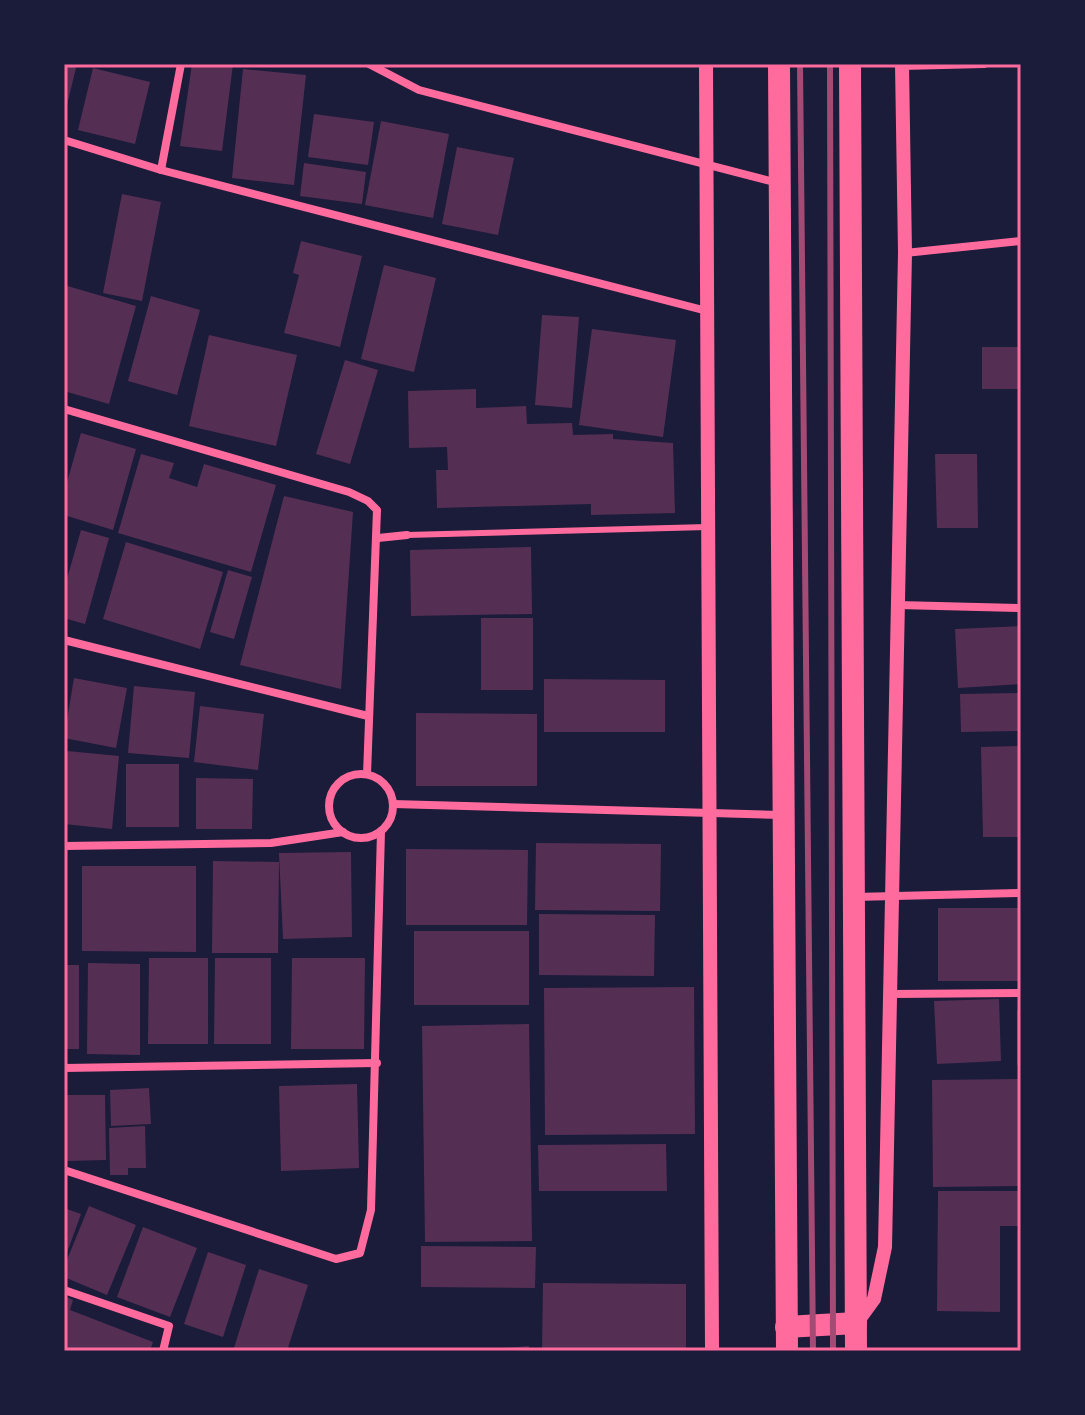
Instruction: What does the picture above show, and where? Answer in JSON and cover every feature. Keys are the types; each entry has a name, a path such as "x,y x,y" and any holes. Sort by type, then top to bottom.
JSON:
{"highway":[{"path":"779,64 787,1351"},
{"path":"850,64 856,1351"},
{"path":"786,1327 856,1323"}],"street":[{"path":"161,170 181,64"},
{"path":"369,64 419,90 780,184"},
{"path":"706,64 707,813 712,1351"},
{"path":"856,1323 874,1299 885,1247 905,253 902,65 984,64"},
{"path":"64,140 161,170 707,311"},
{"path":"905,253 1021,241"},
{"path":"64,409 349,492 368,501 377,510 367,774"},
{"path":"378,538 407,535"},
{"path":"898,605 1021,608"},
{"path":"64,640 368,716"},
{"path":"64,846 271,843 343,832 365,838 381,831 389,822 393,804 382,782 367,774 346,776 330,796 330,815 343,832"},
{"path":"393,804 782,815"},
{"path":"64,1170 336,1259 360,1253 371,1210 381,831"},
{"path":"853,897 1021,893"},
{"path":"892,994 1021,993"},
{"path":"64,1068 377,1063"},
{"path":"64,1290 169,1326 163,1351"}],"lane":[{"path":"407,535 707,527"}],"building":[{"path":"64,64 77,64 65,113 64,113"},
{"path":"192,64 233,64 222,151 180,146"},
{"path":"93,68 150,82 135,144 78,130"},
{"path":"243,69 306,75 294,185 232,178"},
{"path":"314,114 374,122 368,165 308,157"},
{"path":"381,121 449,134 433,218 365,205"},
{"path":"457,147 514,158 498,235 442,224"},
{"path":"304,163 366,172 362,204 300,196"},
{"path":"122,194 161,202 142,301 103,293"},
{"path":"301,241 362,256 340,347 284,333 299,275 293,273"},
{"path":"384,265 436,278 414,372 361,359"},
{"path":"64,285 136,306 109,404 64,391"},
{"path":"151,296 200,310 177,395 128,381"},
{"path":"542,315 579,317 572,408 535,405"},
{"path":"592,329 676,340 663,437 579,425"},
{"path":"209,335 297,355 276,446 189,426"},
{"path":"982,347 1021,347 1021,389 982,389"},
{"path":"345,360 378,370 350,464 316,454"},
{"path":"476,389 476,408 526,406 527,424 572,423 573,435 613,434 613,439 673,443 675,513 591,515 591,504 437,508 436,470 448,470 447,447 409,448 408,391"},
{"path":"81,433 136,449 113,530 64,515 64,493"},
{"path":"141,454 174,463 169,478 197,487 204,464 276,485 251,572 118,533"},
{"path":"935,454 977,454 978,528 937,528"},
{"path":"284,496 353,512 341,689 240,665"},
{"path":"81,530 109,538 85,624 64,618 64,589"},
{"path":"126,542 223,572 200,649 103,619"},
{"path":"531,547 532,614 411,616 410,550"},
{"path":"228,570 252,577 234,639 210,632"},
{"path":"481,618 533,618 533,690 481,690"},
{"path":"1021,626 1021,684 958,688 955,629"},
{"path":"74,678 127,688 116,748 64,738"},
{"path":"544,679 665,680 665,732 544,732"},
{"path":"134,686 195,692 189,758 128,753"},
{"path":"1021,693 1021,731 961,732 960,694"},
{"path":"200,706 264,714 258,770 194,762"},
{"path":"416,713 537,714 537,786 416,786"},
{"path":"1021,746 1021,837 983,837 981,747"},
{"path":"67,751 119,756 112,829 64,824"},
{"path":"126,764 179,764 179,827 126,827"},
{"path":"196,778 253,779 252,829 196,829"},
{"path":"536,843 661,844 660,911 535,910"},
{"path":"406,849 528,850 527,925 406,925"},
{"path":"351,852 352,937 283,939 279,853"},
{"path":"213,861 279,862 278,953 212,953"},
{"path":"82,866 196,866 196,952 82,951"},
{"path":"938,908 1021,908 1021,981 938,981"},
{"path":"539,914 655,915 654,976 539,975"},
{"path":"414,931 529,931 529,1005 414,1005"},
{"path":"149,958 208,958 208,1044 148,1044"},
{"path":"215,958 271,958 271,1044 214,1044"},
{"path":"292,958 365,958 364,1049 291,1049"},
{"path":"88,963 140,964 140,1055 87,1054"},
{"path":"64,965 79,965 79,1049 64,1049"},
{"path":"694,987 695,1134 545,1135 544,988"},
{"path":"999,999 1001,1061 937,1064 934,1001"},
{"path":"1017,1010 1021,1010 1021,1064 1017,1065"},
{"path":"529,1024 532,1241 425,1242 422,1026"},
{"path":"1021,1079 1021,1186 933,1187 932,1080"},
{"path":"357,1084 359,1168 281,1171 279,1086"},
{"path":"149,1088 151,1124 111,1126 110,1090"},
{"path":"66,1095 105,1095 106,1160 67,1161"},
{"path":"145,1126 146,1168 128,1168 128,1175 110,1175 109,1128"},
{"path":"666,1144 667,1191 539,1191 538,1145"},
{"path":"938,1191 1021,1191 1021,1226 1000,1226 1000,1312 937,1311"},
{"path":"89,1206 136,1225 107,1295 64,1277 64,1267"},
{"path":"64,1208 81,1214 64,1261"},
{"path":"143,1227 197,1248 170,1317 117,1297"},
{"path":"421,1246 536,1247 535,1288 421,1287"},
{"path":"208,1252 246,1265 223,1337 184,1324"},
{"path":"259,1269 308,1285 287,1351 233,1351"},
{"path":"543,1283 686,1284 686,1351 542,1351"},
{"path":"64,1296 73,1300 70,1310 153,1342 150,1351 64,1351"},
{"path":"529,1346 529,1351 491,1351 491,1349"}],"railway":[{"path":"800,64 813,1351"},
{"path":"830,64 833,1351"}]}
